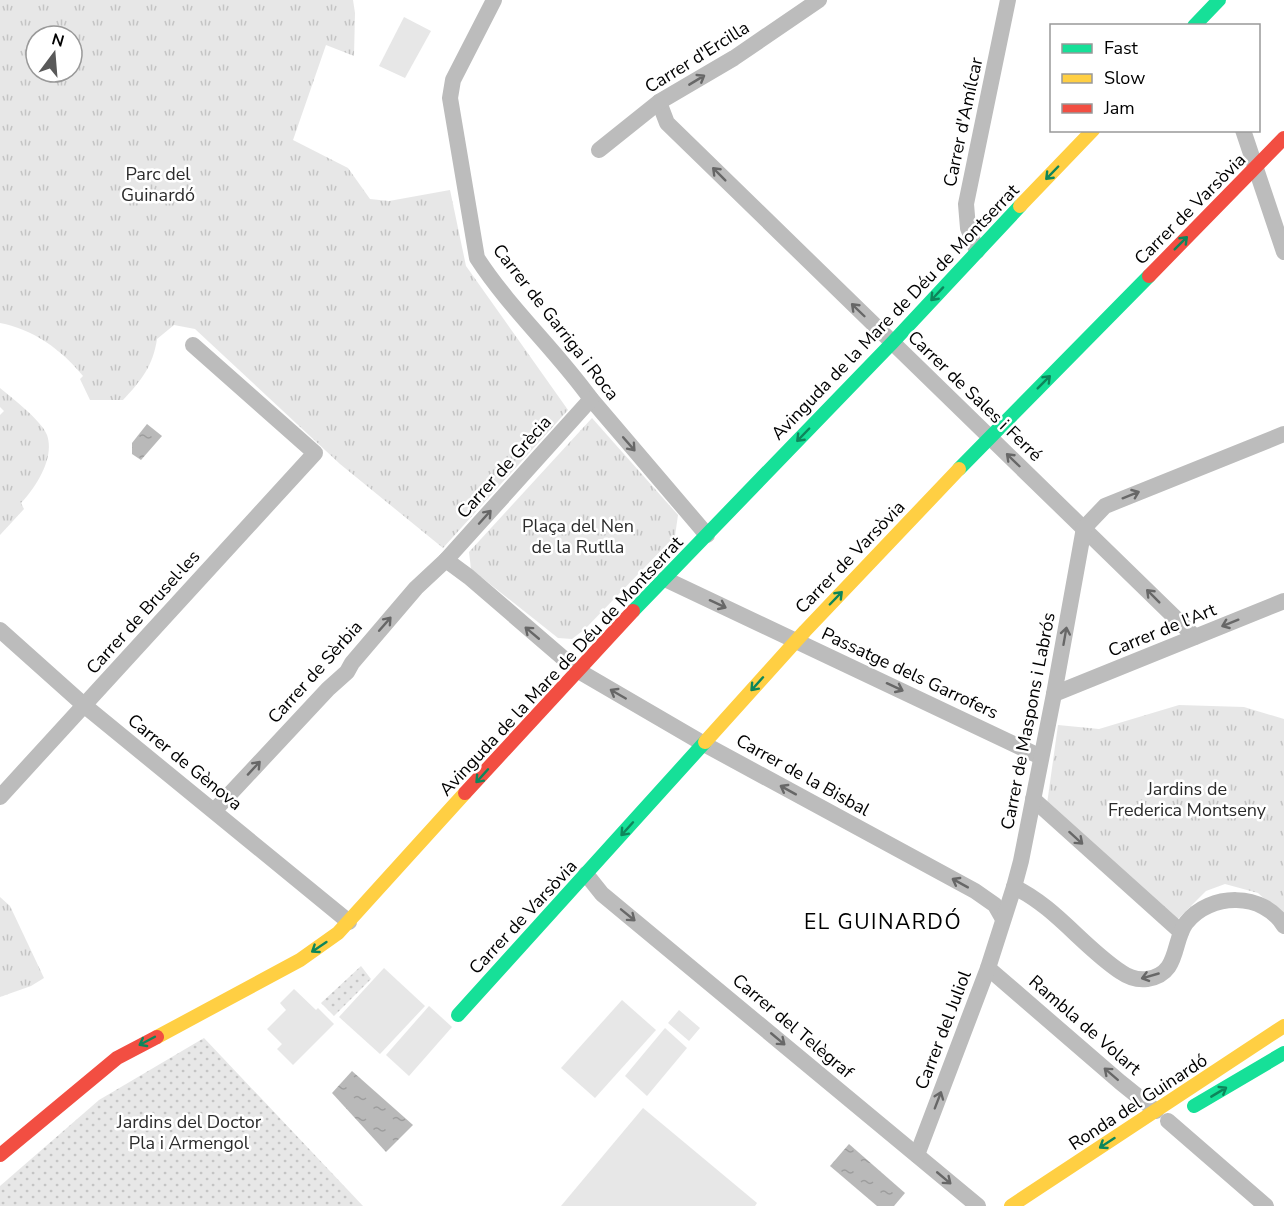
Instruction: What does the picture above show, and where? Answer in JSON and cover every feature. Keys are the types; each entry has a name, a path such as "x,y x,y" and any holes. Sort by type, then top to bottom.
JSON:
{"street":[{"name":"Carrer de Garriga i Roca","path":"494,0 460,64 453,80 450,98 477,258 492,280 707,535"},
{"name":"Carrer d'Ercilla","path":"599,150 659,102 734,58 819,0"},
{"name":"Carrer d'Amílcar","path":"976,251 968,228 966,204 1008,0"},
{"path":"1201,16 1219,0"},
{"name":"Carrer de Sales i Ferré","path":"659,102 667,123 1195,637"},
{"name":"Avinguda de la Mare de Déu de Montserrat","path":"0,1155 117,1058 300,960 324,944 349,922 577,670 892,343 976,251 1091,132"},
{"path":"1244,132 1284,252"},
{"name":"Carrer de Varsòvia","path":"458,1016 796,641 990,437 1284,138"},
{"name":"Carrer de Brusel·les","path":"0,797 315,453 193,345"},
{"name":"Carrer de Grècia","path":"446,561 591,399"},
{"path":"1084,528 1105,506 1284,434"},
{"name":"Carrer de Maspons i Labrós","path":"1003,919 1021,861 1084,528"},
{"name":"Carrer de la Bisbal","path":"446,561 469,577 577,670 704,744 983,896 995,905 1003,919"},
{"name":"Carrer de Sèrbia","path":"214,811 328,689 347,672 352,663 416,588 446,561"},
{"name":"Passatge dels Garrofers","path":"665,579 1041,757"},
{"name":"Carrer de l'Art","path":"1054,694 1284,601"},
{"name":"Carrer de Gènova","path":"0,630 85,706 349,922"},
{"path":"1033,799 1181,932"},
{"name":"Carrer del Telègraf","path":"586,874 602,894 978,1206"},
{"path":"1014,887 1038,900 1120,972 1137,979 1156,976 1172,963 1186,923 1200,911 1213,905 1232,900 1249,901 1265,906 1284,926"},
{"name":"Carrer del Juliol","path":"917,1155 988,968 1003,919"},
{"name":"Rambla de Volart","path":"988,968 1161,1120 1266,1206"},
{"name":"Ronda del Guinardó","path":"1161,1120 1284,1026"},
{"name":"Ronda del Guinardó","path":"1011,1206 1284,1053"},
{"name":"Ronda del Guinardó","path":"1034,1206 1081,1176"}],"green space":[{"name":"Parc del Guinardó","path":"0,0 353,0 354,56 326,45 293,140 348,168 370,199 389,201 450,190 466,266 568,410 443,548 340,464 195,329 174,325 157,339 153,357 145,372 123,400 90,400 80,379 83,376 66,358 46,342 12,326 0,323"},
{"path":"404,17 431,31 405,78 379,66"},
{"path":"0,388 39,423 47,435 49,444 43,472 21,503 24,509 0,535 0,415 4,411 0,407"},
{"name":"Plaça del Nen de la Rutlla","path":"592,418 678,515 675,536 585,629 572,639 558,638 471,569 469,552"},
{"name":"Jardins de Frederica Montseny","path":"1179,705 1244,707 1284,719 1284,916 1258,893 1225,884 1206,891 1176,921 1047,804 1058,725 1099,729"},
{"path":"0,897 10,906 44,978 31,986 0,997"},
{"path":"361,966 371,979 334,1016 321,1003"},
{"path":"384,968 425,1006 380,1054 339,1017"},
{"path":"294,989 334,1024 293,1065 277,1049 282,1044 267,1029 286,1010 280,1003"},
{"path":"622,1000 656,1030 595,1098 561,1068"},
{"path":"429,1006 452,1027 409,1076 386,1055"},
{"path":"679,1010 700,1028 689,1041 668,1023"},
{"path":"665,1028 687,1048 647,1096 625,1076"},
{"name":"Jardins del Doctor Pla i Armengol","path":"204,1038 363,1206 0,1206 0,1186 99,1100"},
{"path":"643,1108 757,1203 755,1206 561,1206"}],"water":[{"path":"147,424 162,436 141,460 132,454 132,443"},
{"path":"352,1071 413,1125 386,1152 332,1093"},
{"path":"849,1144 905,1193 894,1206 877,1206 830,1166"}],"traffic: fast":[{"path":"1196,24 1219,0"},
{"path":"633,611 892,343 1020,206"},
{"path":"959,469 1149,276"},
{"path":"458,1015 705,742"},
{"path":"1194,1106 1284,1053"}],"traffic: slow":[{"path":"1020,206 1091,132"},
{"path":"705,742 805,631 959,469"},
{"path":"157,1037 300,960 338,933 465,793"},
{"path":"1011,1206 1284,1026"}],"traffic: jam":[{"path":"1149,276 1284,138"},
{"path":"465,793 633,611"},
{"path":"0,1155 117,1058 157,1037"}],"district":[{"name":"EL GUINARDÓ","path":"883,922"}]}
